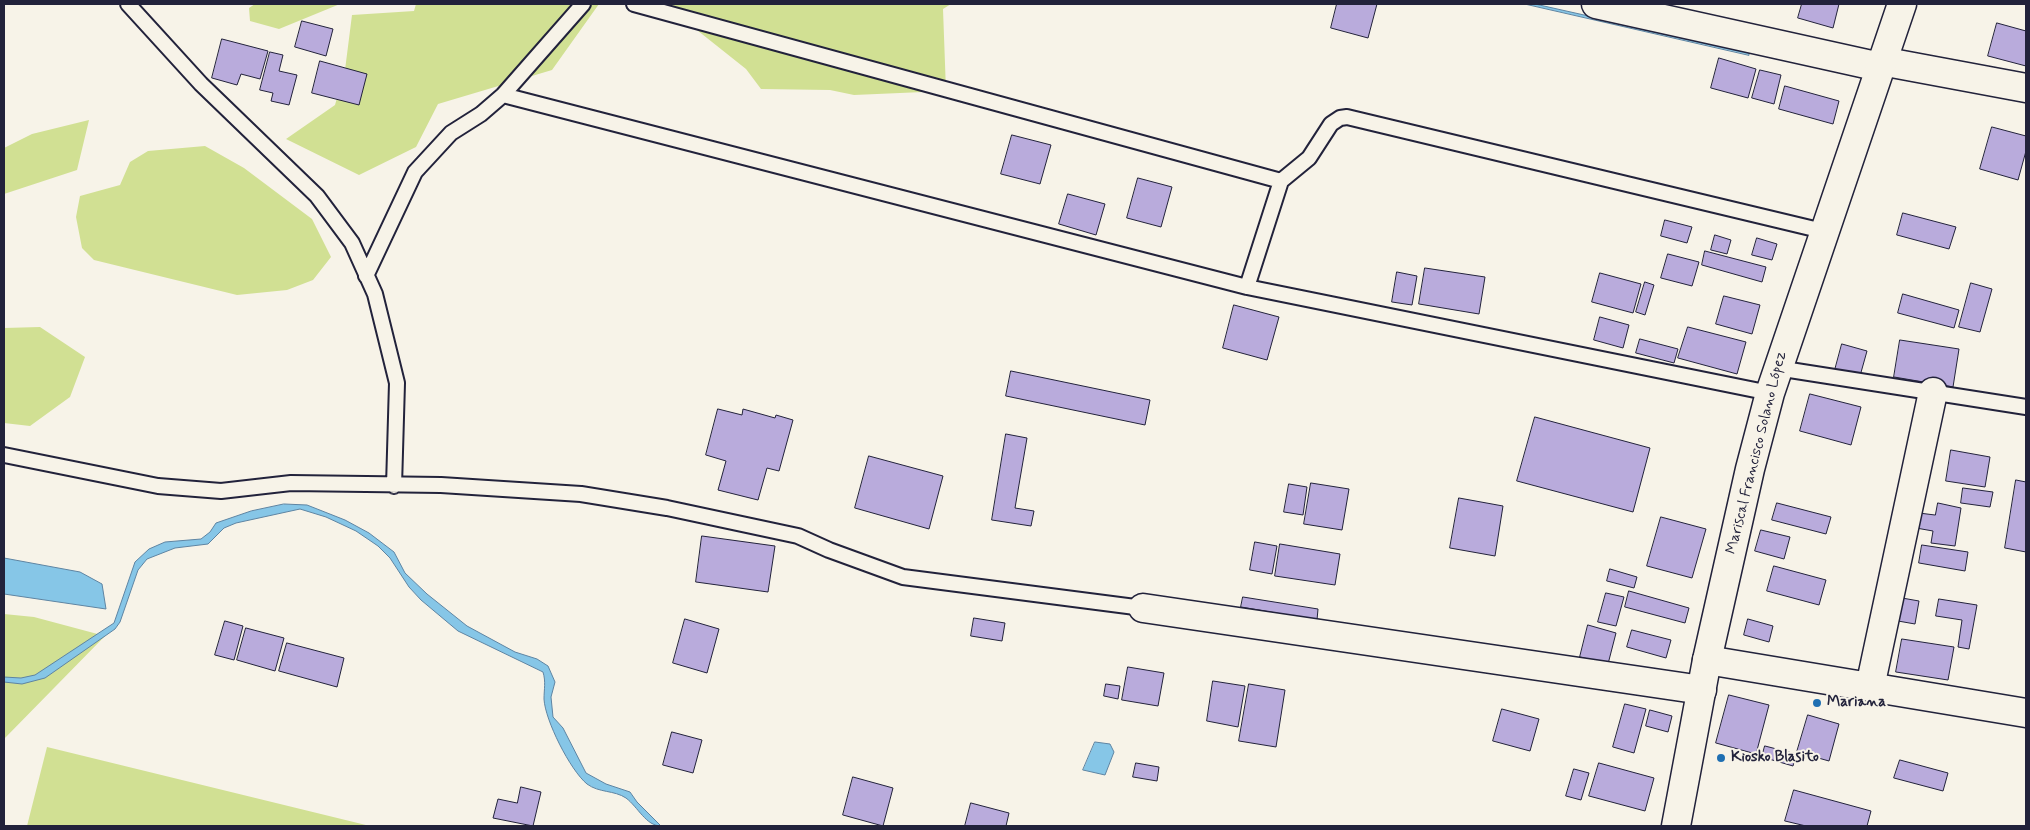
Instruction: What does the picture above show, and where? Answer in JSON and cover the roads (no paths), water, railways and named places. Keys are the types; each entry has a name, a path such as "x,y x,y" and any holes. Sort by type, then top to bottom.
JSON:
{"street":[{"path":"1596,4 1880,64 2026,88"},
{"name":"Mariscal Francisco Solano López","path":"1676,826 1707,660 1750,469 1773,380 1902,4"},
{"path":"1870,687 1932,392"},
{"path":"1143,608 1702,690"},
{"path":"1707,660 2026,713"}],"lane":[{"path":"128,4 201,84 318,196 352,243 374,294 397,383 394,486"},
{"path":"366,276 416,172 451,133 481,114 504,95 583,4"},
{"path":"634,4 1281,181"},
{"path":"504,95 1247,287 1773,380 1932,392 2026,407"},
{"path":"1247,287 1281,181 1309,158 1331,124 1340,118 1347,117 1823,231"},
{"path":"4,456 158,486 221,491 291,483 394,486 441,485 581,494 648,505 798,536 829,550 903,577 1143,608"}],"water":[{"path":"1525,4 1535,4 1749,52 1749,55"},
{"path":"284,504 307,505 345,520 369,533 394,552 405,573 427,594 467,626 515,652 537,659 548,666 555,682 551,697 553,717 563,728 586,773 606,784 630,792 637,802 661,826 646,820 621,795 587,784 573,768 560,744 545,708 543,672 458,631 421,600 409,587 390,558 378,546 356,531 326,517 300,509 236,523 224,528 208,544 175,548 147,559 138,570 120,622 115,629 45,678 22,684 4,682 4,677 21,678 35,675 114,623 135,562 149,549 165,542 201,539 210,532 216,523 251,511"},
{"path":"4,558 80,572 102,584 106,609 4,594"},
{"path":"1095,742 1110,744 1114,752 1105,775 1083,770"}],"place":[{"name":"Mariana","path":"1817,703"},
{"name":"Kiosko Blasito","path":"1721,758"}]}
